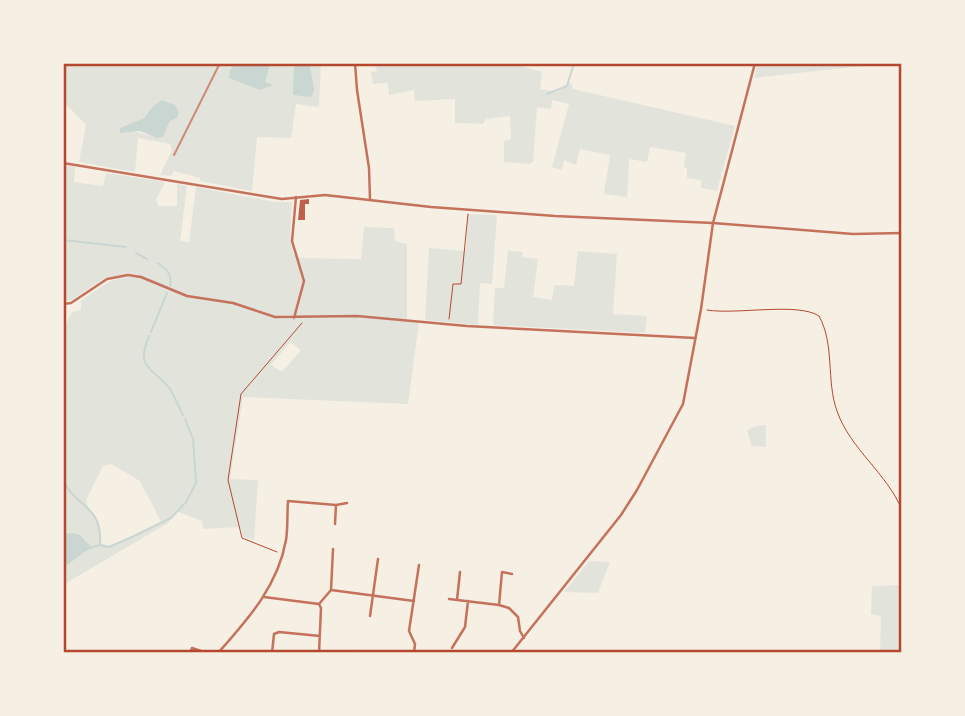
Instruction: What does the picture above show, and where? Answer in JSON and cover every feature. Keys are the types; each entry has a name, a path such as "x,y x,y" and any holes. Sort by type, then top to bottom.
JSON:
{"street":[{"path":"355,63 369,168 370,199"},
{"path":"511,653 621,515 683,404 701,309 713,223 755,63"},
{"path":"63,163 282,199 325,195 555,216 713,223 853,234 902,233"},
{"path":"295,318 304,281 292,241 296,197"},
{"path":"63,304 71,303 107,279 128,275 147,279 187,296 233,303 275,317 357,316 696,338"},
{"path":"218,653 264,597 275,577 287,532 288,501 336,505 348,503"},
{"path":"335,524 336,505"},
{"path":"319,604 331,590 334,549"},
{"path":"370,616 378,559"},
{"path":"414,653 415,644 409,631 419,565"},
{"path":"457,600 460,572"},
{"path":"499,605 502,572 512,574"},
{"path":"331,590 414,601"},
{"path":"264,597 319,604"},
{"path":"449,599 509,608 518,617 524,638"},
{"path":"452,648 465,627 468,601"},
{"path":"319,604 319,653"},
{"path":"272,653 274,634 279,632 320,636"},
{"path":"190,653 192,648 207,653"}],"path":[{"path":"449,324 453,284 461,284 467,214"},
{"path":"701,309 719,312 803,310 819,316 827,339 830,380 836,411 846,429 887,482 902,510"},
{"path":"282,555 242,538 228,480 241,394 302,325 303,318"}],"shaded area":[{"path":"63,63 321,63 319,107 296,104 291,138 257,137 252,191 200,181 200,178 174,171 171,176 160,175 172,150 170,144 138,138 135,172 79,162 86,125 68,106 63,105","holes":["151,107 179,112 177,118 170,121 163,137 121,128 144,118"]},
{"path":"236,63 270,63 265,82 273,85 260,90 229,78 230,70"},
{"path":"294,63 308,63 310,66 314,90 311,97 293,95"},
{"path":"393,63 509,63 542,72 540,89 557,92 571,83 573,89 735,126 717,191 701,188 701,180 687,178 687,168 684,167 686,153 650,147 647,162 629,159 627,197 604,194 610,155 580,149 576,165 564,160 562,170 552,167 569,104 552,100 551,109 537,107 533,162 504,162 504,141 511,139 510,116 486,119 483,124 455,123 455,99 415,101 414,90 389,95 388,83 373,84 371,72 378,71 375,67"},
{"path":"758,63 863,63 863,66 754,78"},
{"path":"162,100 175,105 179,112 177,118 170,121 163,137 157,138 140,131 120,133 120,128 144,118 151,108"},
{"path":"63,165 75,167 74,182 103,186 106,173 165,182 156,200 159,206 177,206 177,184 187,186 180,241 189,242 196,187 275,202 292,202 290,237 293,254 299,258 361,259 364,227 394,228 395,241 407,244 407,321 419,322 408,404 243,397 230,479 258,480 254,540 243,537 241,527 203,529 202,521 176,511 168,523 68,582 63,595 63,568 90,546 78,537 63,534 63,330 72,312 81,310 81,301 108,283 122,278 138,277 137,274 106,277 70,301 63,301","holes":["290,342 301,350 282,372 271,365","111,464 140,481 161,522 111,546 101,544 98,522 86,500 103,466"]},
{"path":"468,214 497,215 492,284 480,283 478,325 425,320 429,248 466,251"},
{"path":"508,251 523,252 522,257 538,259 533,297 552,300 554,285 574,286 578,251 617,254 613,314 647,316 645,333 493,325 495,288 504,288"},
{"path":"766,425 766,447 752,446 747,430"},
{"path":"63,534 80,535 92,548 63,568"},
{"path":"589,561 610,562 598,593 564,592"},
{"path":"902,585 902,653 880,653 881,616 871,614 872,586"}],"building":[{"path":"309,199 309,204 305,204 305,220 298,220 300,200"}],"waterway":[{"path":"547,94 567,86 574,63"},
{"path":"63,240 126,247"},
{"path":"136,253 147,259"},
{"path":"158,263 168,273 170,286"},
{"path":"151,332 167,293"},
{"path":"149,336 145,347 145,362 170,389 183,415"},
{"path":"90,548 100,545 109,547 132,537 171,518 186,502 196,483 193,439 185,419"},
{"path":"63,477 72,494 96,520 100,531 100,545"}],"railway":[{"path":"174,155 220,63"}]}
